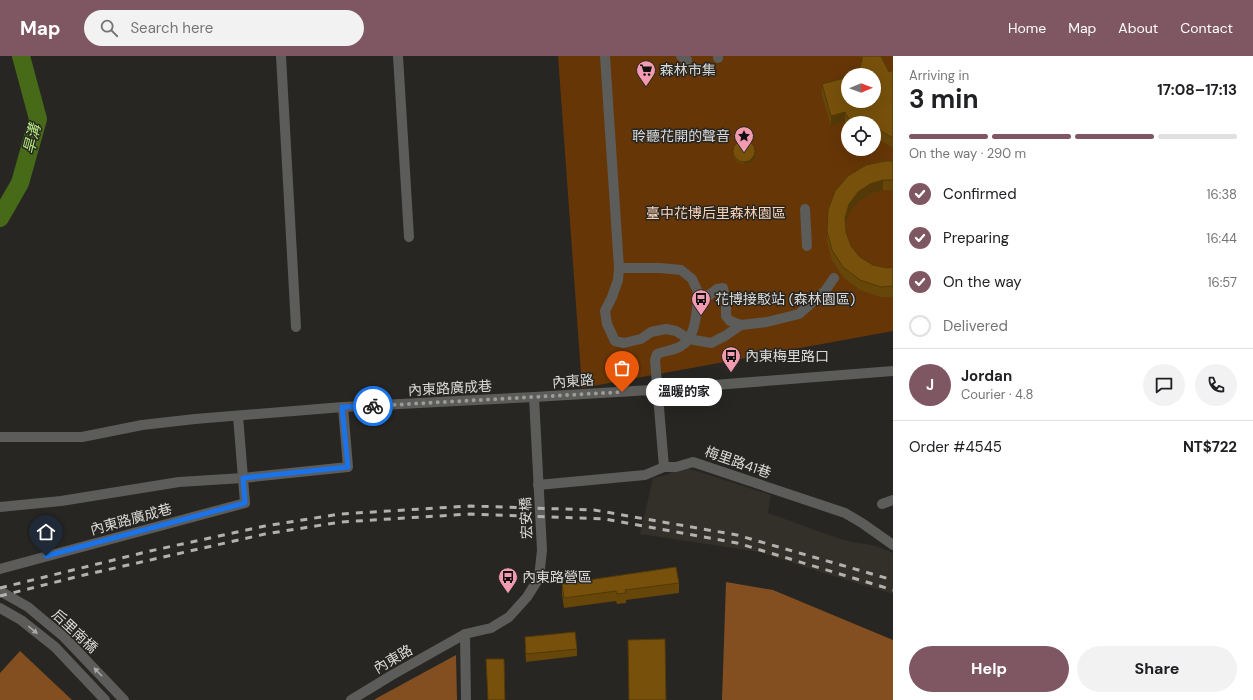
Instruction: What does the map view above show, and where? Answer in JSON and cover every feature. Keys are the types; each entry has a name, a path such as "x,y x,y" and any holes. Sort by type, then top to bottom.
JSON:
{"street":[{"path":"281,56 296,328"},
{"path":"398,56 408,238"},
{"path":"605,56 619,268 618,280 605,311 607,324 615,341 624,343 641,340 651,332 666,329 676,331 689,339 711,343 725,336 741,325"},
{"path":"805,209 807,246"},
{"path":"619,268 660,268 681,270 692,279 699,294 694,327 689,339 681,347 657,354 655,360 664,467"},
{"path":"699,294 708,296 717,289 723,288 726,302 726,316 730,321 741,325 767,322 799,314 825,291 834,278"},
{"name":"內東路","path":"538,485 534,397 893,371"},
{"name":"內東路廣成巷","path":"0,569 245,503 238,416 342,407 534,397"},
{"name":"內東路廣成巷","path":"0,507 62,500 179,482 243,478 348,467 342,407"},
{"path":"0,437 82,437 142,425 238,416"},
{"name":"梅里路41巷","path":"538,485 645,474 664,467 676,467 693,462 838,510 862,523 893,545"},
{"name":"宏安橋","path":"538,485 542,550"},
{"path":"882,504 893,500"},
{"name":"內東路","path":"351,700 465,634 491,628 509,616 527,597 539,578 542,550"},
{"name":"后里南橋","path":"0,592 28,607 64,637 124,700"},
{"name":"后里南橋","path":"0,608 21,620 54,647 105,700"},
{"path":"465,634 466,700"}],"shaded area":[{"path":"681,466 771,495 768,513 843,540 876,546 893,553 893,594 760,552 640,534 653,478 667,475"},
{"path":"726,582 773,590 893,640 893,700 722,700"},
{"path":"20,651 72,700 0,700 0,673"},
{"path":"456,655 457,700 374,700 377,698"}],"green space":[{"name":"臺中花博后里森林園區","path":"558,56 893,56 893,331 582,388"}],"building":[{"path":"862,56 881,56 889,72 893,70 893,138 881,131 881,116 847,116 845,112 831,116 822,84 841,79 841,108 881,108 881,68 860,68"},
{"path":"744,140 752,143 755,151 752,159 744,162 736,159 733,151 736,143"},
{"path":"893,161 893,180 883,180 870,184 858,192 849,204 845,218 846,232 851,246 860,257 873,265 887,268 893,267 893,286 881,287 860,280 843,267 832,250 827,231 828,210 835,191 848,176 866,165"},
{"path":"676,567 679,583 625,590 626,593 617,594 616,591 564,598 562,584"},
{"path":"575,632 577,649 526,654 525,637"},
{"path":"665,639 666,700 629,700 628,640"},
{"path":"486,659 504,659 505,700 488,700"}],"waterway":[{"name":"旱溝","path":"0,218 20,183 38,119 21,56"}],"railway":[{"path":"0,588 150,551 265,526 340,514 470,506 594,510 737,535 893,580"},
{"path":"0,596 84,575 265,534 341,522 470,514 605,519 737,543 893,590"}],"way so far":[{"path":"373,406 622,392"}],"place":[{"name":"森林市集","path":"646,87"},
{"name":"聆聽花開的聲音","path":"744,153"},
{"name":"花博接駁站 (森林園區)","path":"701,316"},
{"name":"內東梅里路口","path":"731,373"},
{"name":"溫暖的家","path":"622,392"},
{"name":"內東路營區","path":"508,594"}],"route":[{"path":"46,556 245,503 243,478 348,467 342,407 373,406"}]}
